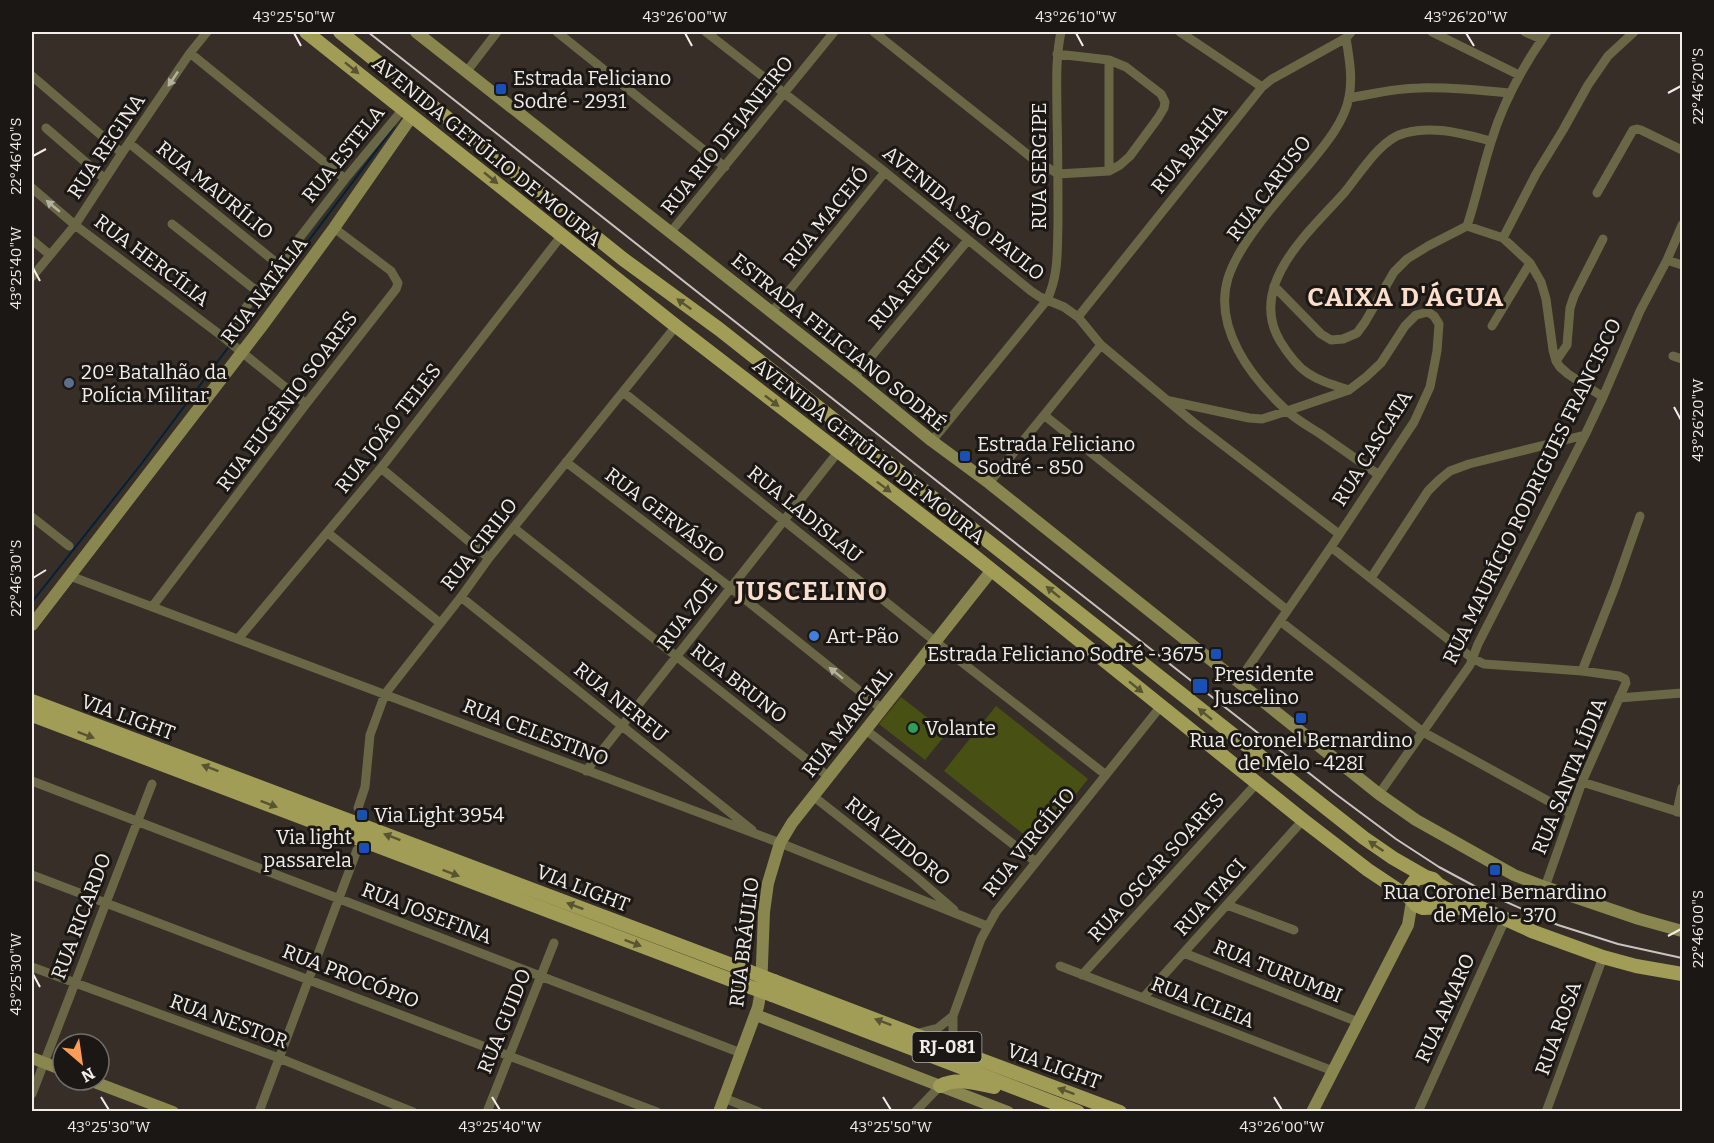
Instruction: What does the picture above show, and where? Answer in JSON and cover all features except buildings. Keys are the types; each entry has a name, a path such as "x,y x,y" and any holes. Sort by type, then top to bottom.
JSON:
{"main road":[{"name":"AVENIDA GETÚLIO DE MOURA","path":"306,32 676,326 992,570 1303,820 1368,870 1411,899"},
{"name":"AVENIDA GETÚLIO DE MOURA","path":"340,32 622,259 719,329 1254,753 1347,825 1393,858 1426,877"},
{"name":"ESTRADA FELICIANO SODRÉ","path":"416,32 932,441 989,483 1379,794 1416,820 1514,875 1638,919 1683,931"},
{"name":"RUA NATÁLIA","path":"32,626 334,228 408,112"},
{"path":"463,156 475,141"},
{"path":"676,326 683,326 711,346 720,342 719,329"},
{"path":"749,383 731,364 731,356 738,354 786,383"},
{"name":"RUA MARCIAL","path":"780,843 792,822 992,570"},
{"name":"VIA LIGHT","path":"32,701 1120,1112"},
{"name":"VIA LIGHT","path":"32,715 1078,1112"},
{"name":"RUA BRÁULIO","path":"719,1112 756,1015 761,990 766,895 780,843"},
{"path":"1312,1112 1408,925 1411,899 1409,890 1418,878 1433,879 1438,884 1505,920 1603,957 1636,966 1683,974"},
{"path":"1408,925 1439,898 1438,884"},
{"path":"1411,899 1418,906 1482,909"},
{"path":"756,1015 1008,1112"},
{"path":"940,1086 952,1082 964,1082 1027,1092"},
{"path":"111,1088 173,1112"}],"street":[{"name":"RUA REGINA","path":"32,277 75,225 190,53 207,32"},
{"path":"467,71 497,32"},
{"path":"557,32 725,167"},
{"name":"AVENIDA SÃO PAULO","path":"706,32 885,172 1031,291 1064,307 1078,317 1101,345 1193,422 1339,534"},
{"name":"RUA RIO DE JANEIRO","path":"670,233 834,32"},
{"path":"874,32 1032,158 1058,174 1109,171 1130,156 1158,118 1165,102 1161,94 1126,67 1109,60 1057,54"},
{"name":"RUA SERGIPE","path":"1047,300 1056,276 1057,54 1061,32"},
{"path":"1180,32 1262,87"},
{"path":"1432,32 1519,75"},
{"path":"1467,226 1491,141 1509,93 1544,35 1525,32"},
{"path":"1503,238 1536,174 1588,85 1608,56 1634,32"},
{"name":"RUA BAHIA","path":"1078,317 1262,87 1349,35"},
{"name":"RUA CARUSO","path":"1349,35 1349,98 1339,123 1241,252 1229,278 1225,300 1227,325 1242,357 1262,386 1287,411 1379,475"},
{"path":"190,53 345,179"},
{"path":"1109,60 1109,171"},
{"path":"32,76 122,153"},
{"path":"1349,98 1419,88 1509,93"},
{"name":"RUA ESTELA","path":"225,338 345,179 408,112"},
{"path":"46,128 105,179"},
{"path":"1349,390 1324,382 1305,372 1289,355 1270,318 1270,303 1280,271 1306,234 1372,157 1391,139 1404,133 1448,130 1491,141"},
{"path":"1597,193 1633,130 1641,130 1683,150"},
{"name":"RUA MAURÍLIO","path":"129,143 279,265"},
{"name":"RUA MACEIÓ","path":"772,312 885,172"},
{"name":"RUA HERCÍLIA","path":"32,188 75,225 225,338 306,404"},
{"path":"172,224 258,292"},
{"name":"RUA MAURÍCIO RODRIGUES FRANCISCO","path":"1379,794 1467,670 1478,644 1585,435 1640,311 1683,225"},
{"path":"1274,286 1321,334 1331,340 1343,339 1357,333 1394,273 1407,260 1428,246 1467,226 1503,238 1530,263 1542,282 1556,361 1568,374 1603,397"},
{"name":"RUA EUGÊNIO SOARES","path":"152,607 396,289 398,282 391,271 334,228"},
{"name":"RUA JOÃO TELES","path":"238,639 381,468 562,236"},
{"path":"1556,361 1567,345 1570,308 1574,296 1603,239"},
{"path":"32,240 50,255"},
{"name":"RUA RECIFE","path":"854,377 968,240"},
{"path":"1667,260 1683,265"},
{"path":"1492,326 1530,263"},
{"path":"932,441 1047,300"},
{"name":"RUA CASCATA","path":"1168,400 1262,419 1349,390 1381,363 1405,326 1416,315 1428,312 1439,324 1437,351 1430,387 1414,422 1238,682"},
{"name":"RUA CIRILO","path":"358,808 365,787 370,735 385,693 489,558 676,326"},
{"path":"989,483 1101,345"},
{"name":"RUA LADISLAU","path":"623,392 1106,775"},
{"path":"1044,415 1287,610"},
{"path":"1371,578 1428,491 1450,471 1469,464 1585,435"},
{"name":"RUA ZOE","path":"586,771 838,452"},
{"name":"RUA GERVÁSIO","path":"566,462 731,588 882,710"},
{"path":"381,468 489,558"},
{"path":"1331,547 1479,662 1489,665 1582,671 1640,516"},
{"path":"32,517 69,546"},
{"name":"RUA BRUNO","path":"514,528 829,777"},
{"path":"328,533 440,623"},
{"name":"RUA CELESTINO","path":"70,576 780,843 987,926"},
{"name":"RUA NEREU","path":"460,597 758,835"},
{"path":"1280,621 1423,732 1570,813"},
{"name":"RUA SANTA LÍDIA","path":"1545,887 1582,782 1626,683 1619,675 1582,671"},
{"path":"1619,698 1683,693"},
{"name":"RUA VIRGÍLIO","path":"963,1053 953,1038 953,1016 968,971 987,926 1161,706"},
{"path":"866,729 1036,862"},
{"name":"RUA JOSEFINA","path":"32,780 741,1053"},
{"path":"1582,782 1680,812 1683,788"},
{"name":"RUA OSCAR SOARES","path":"1082,975 1257,783"},
{"name":"RUA RICARDO","path":"32,1094 37,1060 74,984 152,784"},
{"name":"RUA IZIDORO","path":"813,796 916,877 960,915"},
{"name":"RUA ITACI","path":"1143,998 1303,820"},
{"path":"259,1112 357,850"},
{"name":"RUA PROCÓPIO","path":"32,875 657,1112"},
{"path":"908,894 916,877"},
{"path":"1227,905 1294,930"},
{"name":"RUA AMARO","path":"1418,1112 1505,920"},
{"name":"RUA GUIDO","path":"487,1112 554,943"},
{"name":"RUA TURUMBI","path":"1184,953 1358,1022"},
{"name":"RUA ROSA","path":"1546,1112 1603,957"},
{"name":"RUA ICLEIA","path":"1060,966 1333,1071"},
{"name":"RUA NESTOR","path":"32,967 279,1058 413,1112"},
{"path":"915,1034 938,1028 953,1016"},
{"path":"915,1112 940,1086"},
{"path":"724,1098 759,1112"}],"green space":[{"name":"Volante","path":"901,697 947,733 925,760 879,724"},
{"path":"996,706 1088,779 1036,844 944,771"}],"waterway":[{"path":"234,340 394,127"},
{"path":"32,602 142,463 230,345"}],"railway":[{"path":"368,32 1023,549 1396,839 1439,867 1493,896 1558,925 1618,944 1682,958"}],"place":[{"name":"Estrada Feliciano Sodré - 2931","path":"501,89"},
{"name":"20º Batalhão da Polícia Militar","path":"69,383"},
{"name":"Estrada Feliciano Sodré - 850","path":"965,456"},
{"name":"Art-Pão","path":"814,636"},
{"name":"Estrada Feliciano Sodré - 3675","path":"1216,654"},
{"name":"Presidente Juscelino","path":"1200,686"},
{"name":"Rua Coronel Bernardino de Melo -428I","path":"1301,718"},
{"name":"Volante","path":"913,728"},
{"name":"Via Light 3954","path":"362,815"},
{"name":"Via light passarela","path":"364,848"},
{"name":"Rua Coronel Bernardino de Melo - 370","path":"1495,870"}],"district":[{"name":"CAIXA D'ÁGUA","path":"1406,297"},
{"name":"JUSCELINO","path":"812,591"}]}
